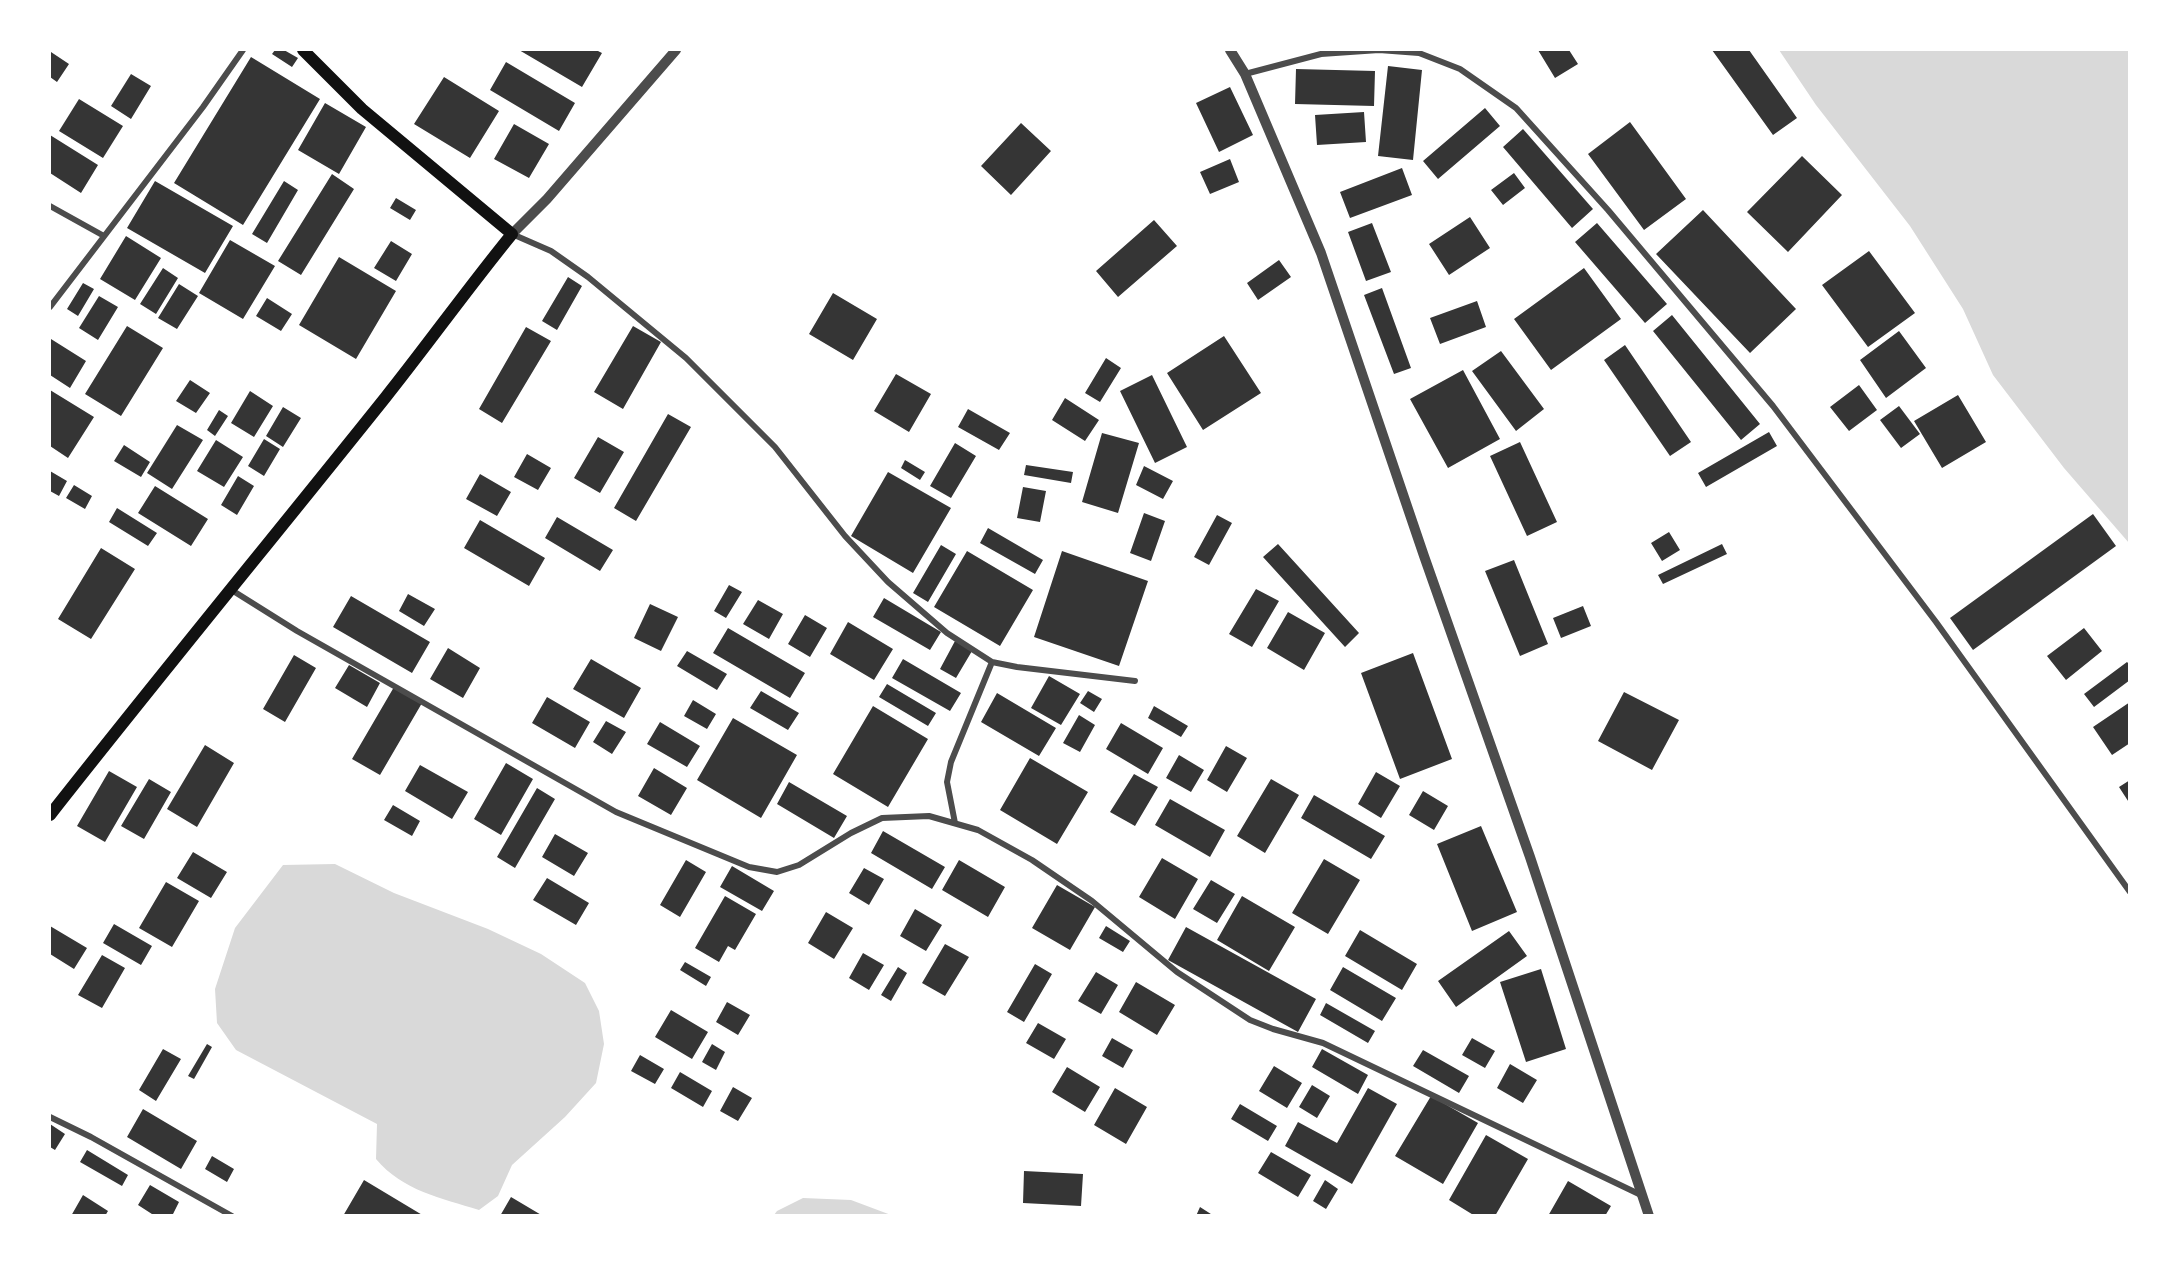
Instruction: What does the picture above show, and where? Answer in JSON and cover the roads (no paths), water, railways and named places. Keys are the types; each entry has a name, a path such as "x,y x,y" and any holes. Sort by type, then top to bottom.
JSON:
{"main road":[{"path":"50,815 387,396 457,301 512,234 362,109 303,50"}],"street":[{"path":"50,307 243,50"},
{"path":"676,50 547,200 512,234 552,251 588,277 686,358 775,447 845,536 888,582 947,633 993,662 1136,681"},
{"path":"1230,50 1245,74 1321,253 1530,857 1649,1215"},
{"path":"1245,74 1321,54 1379,50 1419,53 1461,69 1516,108 1608,210 1773,406 1936,622 2130,892"},
{"path":"50,206 104,236"},
{"path":"230,589 297,631 616,812 749,867 777,872 799,865 851,833 882,818 929,816 978,830 1032,860 1092,901 1177,972 1250,1020 1323,1043 1642,1195"},
{"path":"955,823 947,782 951,762 993,662"},
{"path":"50,1117 91,1137 232,1215"}]}
